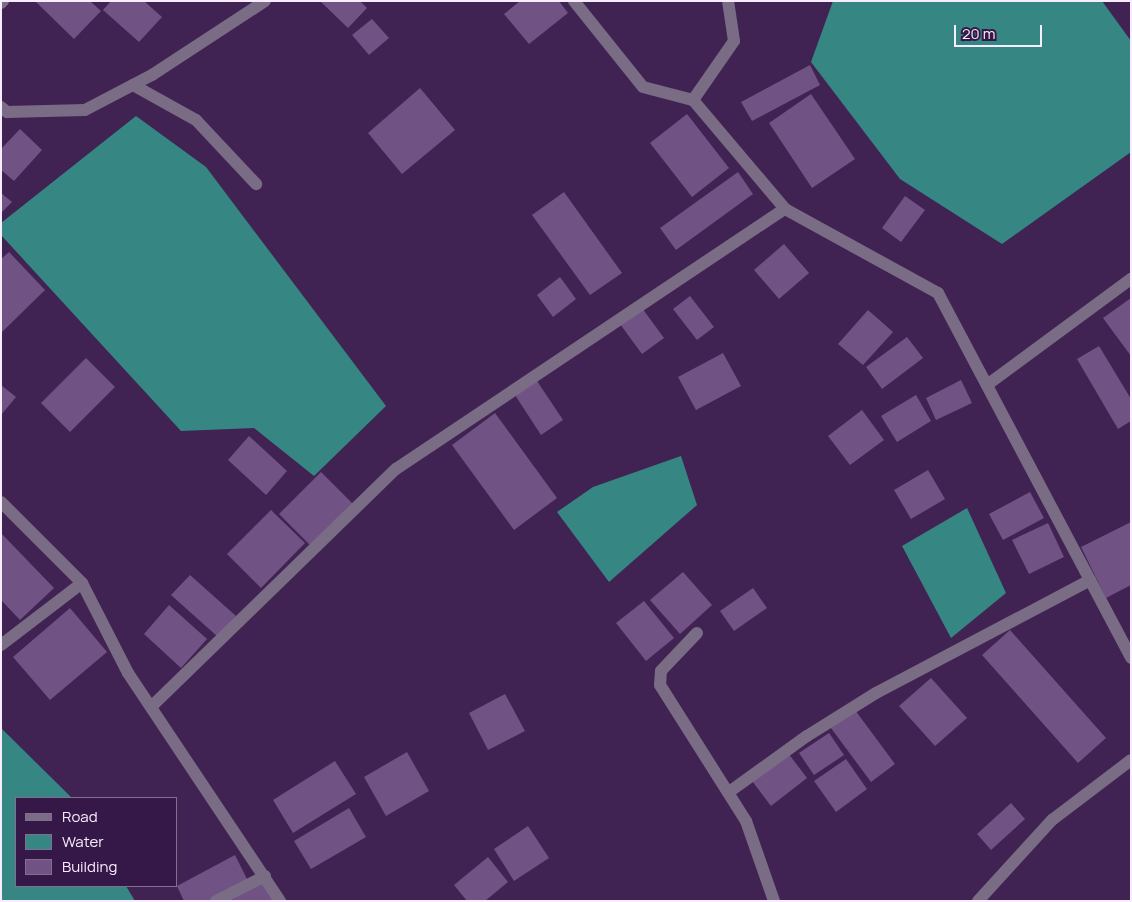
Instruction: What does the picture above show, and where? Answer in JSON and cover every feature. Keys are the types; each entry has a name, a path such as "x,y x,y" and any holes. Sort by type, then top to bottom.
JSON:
{"street":[{"path":"1,107 8,112 85,110 134,85 265,1"},
{"path":"574,1 643,87 693,100 785,209 938,293 1131,658"},
{"path":"693,100 734,41 728,1"},
{"path":"134,85 196,120 256,184"},
{"path":"151,707 396,469 785,209"},
{"path":"986,385 1131,279"},
{"path":"1,502 82,583 128,673 266,876 280,901"},
{"path":"729,792 807,736 876,693 1090,580"},
{"path":"1,645 82,583"},
{"path":"697,633 661,671 660,685 729,792 756,847 765,883 774,901"},
{"path":"978,901 1052,820 1131,760"},
{"path":"216,901 266,876"}],"water":[{"path":"833,1 1102,1 1131,41 1131,152 1002,244 900,179 811,62"},
{"path":"136,116 206,167 386,406 314,476 254,428 181,431 1,235 1,223"},
{"path":"681,456 697,505 609,582 557,512 593,487"},
{"path":"967,508 1006,593 951,638 902,546"},
{"path":"1,728 71,797 15,797 15,887 127,887 135,901 1,901"}],"building":[{"path":"35,1 90,1 101,11 74,39"},
{"path":"111,1 144,1 162,17 139,42 103,10"},
{"path":"320,1 360,1 367,8 348,28"},
{"path":"520,1 559,1 568,13 529,44 504,14"},
{"path":"372,19 389,38 369,55 352,35"},
{"path":"810,65 820,85 752,121 741,102"},
{"path":"420,88 455,130 402,174 368,133"},
{"path":"811,94 855,159 812,188 769,123"},
{"path":"687,114 729,168 692,197 650,143"},
{"path":"20,129 42,150 14,181 1,170 1,149"},
{"path":"738,172 753,194 676,250 660,228"},
{"path":"564,192 622,273 590,295 532,215"},
{"path":"1,193 12,202 1,213"},
{"path":"905,196 925,210 901,242 882,228"},
{"path":"784,244 809,273 779,299 754,270"},
{"path":"9,252 45,290 1,333 1,259"},
{"path":"560,277 576,299 553,317 537,295"},
{"path":"690,296 714,327 697,340 673,309"},
{"path":"1131,298 1131,356 1103,318"},
{"path":"642,308 664,338 642,354 620,324"},
{"path":"868,310 893,332 863,365 838,344"},
{"path":"907,337 923,358 882,389 866,367"},
{"path":"1099,346 1131,399 1131,421 1118,429 1077,359"},
{"path":"723,353 741,386 696,410 678,377"},
{"path":"86,358 115,387 70,432 41,403"},
{"path":"961,380 972,403 936,420 926,398"},
{"path":"537,381 563,420 541,435 515,395"},
{"path":"1,385 16,397 1,415"},
{"path":"916,395 931,421 897,442 881,416"},
{"path":"862,410 884,440 850,465 828,436"},
{"path":"495,413 557,498 514,530 452,445"},
{"path":"249,436 287,471 266,495 228,460"},
{"path":"928,470 945,499 911,519 894,490"},
{"path":"321,472 355,506 313,548 279,514"},
{"path":"1030,492 1044,518 1003,540 989,514"},
{"path":"271,510 305,543 261,588 227,554"},
{"path":"1131,522 1131,585 1106,598 1081,547"},
{"path":"1048,523 1064,557 1029,574 1012,540"},
{"path":"1,533 54,588 20,620 1,600"},
{"path":"683,572 712,605 680,634 650,600"},
{"path":"190,575 236,616 218,637 171,595"},
{"path":"753,588 767,608 734,631 720,611"},
{"path":"644,601 674,638 646,661 616,623"},
{"path":"169,605 207,639 181,668 144,634"},
{"path":"70,608 107,652 50,700 13,657"},
{"path":"1010,630 1106,738 1078,763 982,655"},
{"path":"931,678 967,718 935,746 899,706"},
{"path":"505,694 525,731 488,750 469,713"},
{"path":"855,710 895,764 871,782 831,728"},
{"path":"829,733 844,755 814,775 799,753"},
{"path":"407,752 429,791 386,816 364,777"},
{"path":"788,753 807,778 771,806 752,781"},
{"path":"846,759 867,789 836,812 814,781"},
{"path":"335,761 356,794 293,833 273,800"},
{"path":"1011,803 1025,819 991,850 977,834"},
{"path":"349,808 366,837 311,869 294,841"},
{"path":"528,826 549,858 514,881 494,849"},
{"path":"235,855 248,881 211,901 184,901 178,885"},
{"path":"488,857 508,882 485,901 467,901 454,885"},
{"path":"261,881 274,901 230,901"}]}
